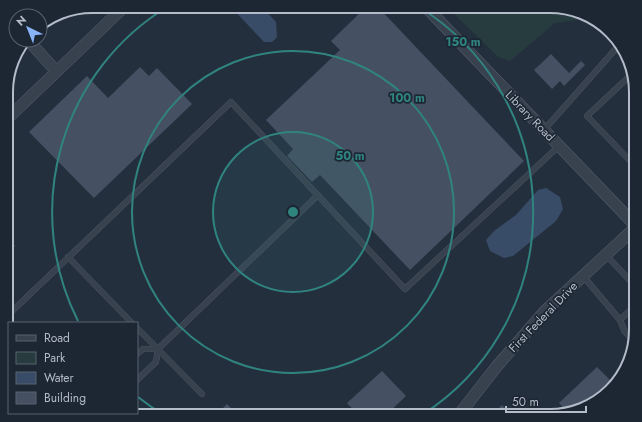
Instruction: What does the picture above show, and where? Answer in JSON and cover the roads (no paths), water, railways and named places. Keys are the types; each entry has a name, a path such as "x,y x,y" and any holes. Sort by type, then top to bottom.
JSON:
{"street":[{"path":"13,113 117,13"},
{"name":"Library Road","path":"432,13 629,219"},
{"path":"35,48 56,71"},
{"name":"First Federal Drive","path":"463,409 509,351 545,311 629,233"}],"lane":[{"path":"544,130 616,49"},
{"path":"627,78 587,116 629,160"},
{"path":"13,310 231,102 405,289 559,146"},
{"path":"138,379 156,362 158,349 318,195"},
{"path":"606,255 629,280"},
{"path":"68,257 131,322"},
{"path":"583,276 620,320 625,332 629,336"},
{"path":"620,320 629,312"},
{"path":"138,329 202,394"},
{"path":"138,353 143,349 158,349"}],"water":[{"path":"237,13 268,13 276,22 277,37 272,42 264,42"},
{"path":"546,188 560,197 563,209 556,221 513,256 504,258 490,251 486,240 494,231 516,215 538,190"}]}
